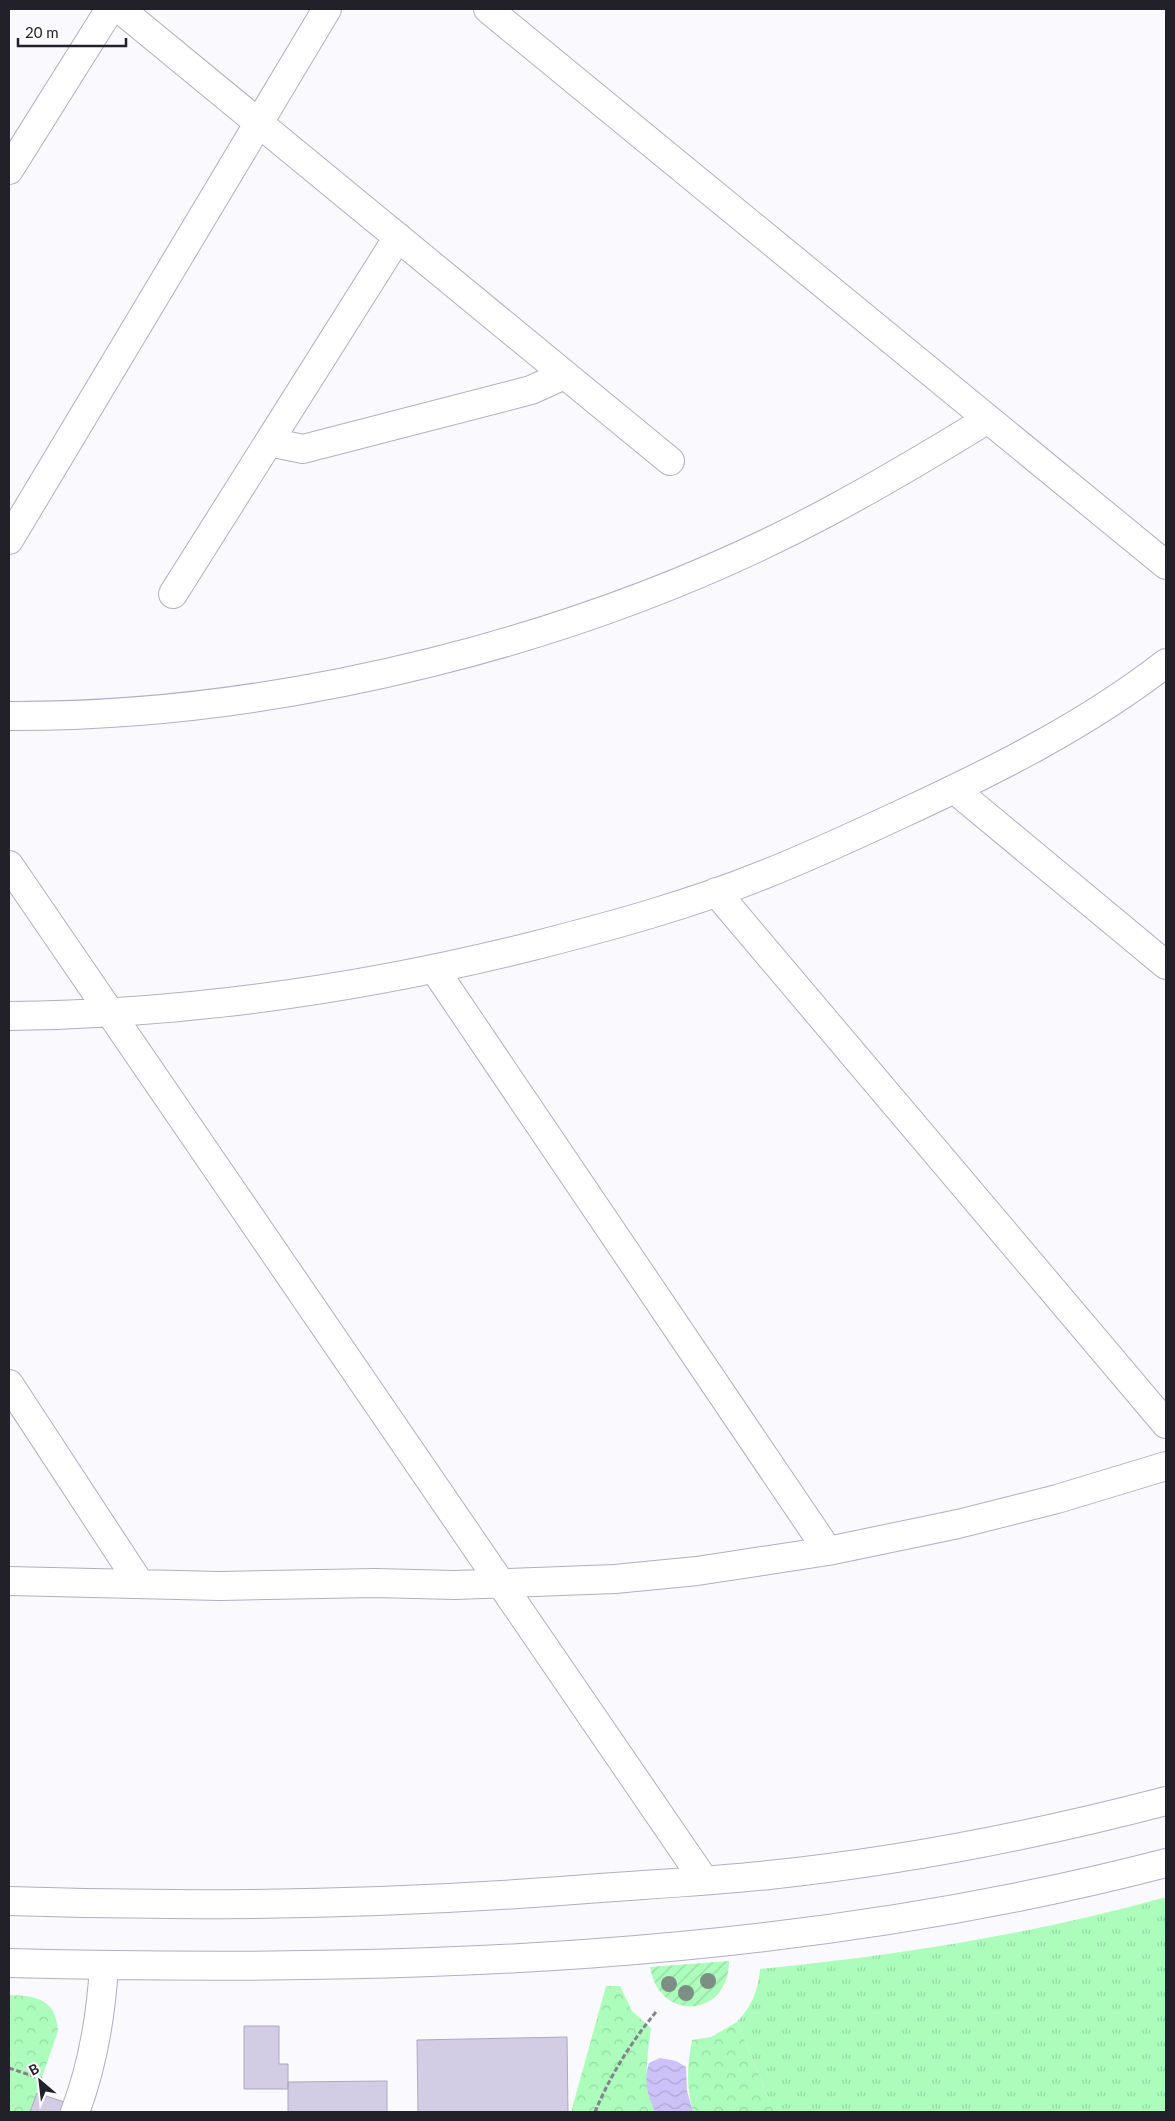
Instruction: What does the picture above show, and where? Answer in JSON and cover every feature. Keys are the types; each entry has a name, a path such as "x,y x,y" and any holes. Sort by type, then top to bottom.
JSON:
{"street":[{"path":"9,170 110,9"},
{"path":"120,9 670,462"},
{"path":"9,540 327,9"},
{"path":"488,9 1166,565"},
{"path":"173,594 398,238"},
{"path":"269,442 303,449 531,390 564,375"},
{"path":"9,716 127,711 217,702 308,688 397,670 485,648 573,620 660,588 745,552 829,512 909,467 988,419"},
{"path":"9,1016 110,1013 229,1004 328,990 435,970 596,930 716,892 761,876 833,846 1042,745 1097,711 1166,663"},
{"path":"954,789 1166,965"},
{"path":"9,865 704,1880"},
{"path":"716,892 1166,1424"},
{"path":"435,970 828,1551"},
{"path":"9,1384 140,1584"},
{"path":"9,1581 140,1584 501,1584 615,1579 697,1571 828,1551 968,1521 1058,1498 1166,1466"},
{"path":"9,1901 221,1905 383,1902 534,1894 769,1875 872,1862 974,1845 1091,1821 1166,1801"},
{"path":"9,1963 104,1966 292,1967 430,1963 708,1943 820,1931 922,1916 1023,1897 1166,1863"},
{"path":"75,2112 90,2067 98,2030 104,1966"}],"path":[{"path":"595,2112 623,2059 640,2032 656,2012"},
{"path":"9,2068 42,2079"}],"green space":[{"path":"1166,1897 1166,2112 774,2112 737,2022 747,2010 753,1998 758,1984 760,1969 913,1950 1015,1933"},
{"path":"729,1961 726,1980 718,1994 706,2003 693,2006 679,2005 666,1998 656,1985 650,1967"},
{"path":"606,1986 620,1986 632,2011 651,2028 647,2061 647,2081 648,2091 655,2112 571,2112"},
{"path":"9,1995 36,1998 43,2001 53,2012 58,2031 30,2112 9,2112"},
{"path":"737,2022 774,2112 693,2112 688,2076 692,2040 711,2037"}],"water":[{"path":"660,2058 676,2061 686,2067 687,2091 693,2112 655,2112 648,2094 646,2076 649,2063"}],"building":[{"path":"244,2026 279,2026 279,2064 288,2064 288,2089 244,2089"},
{"path":"567,2037 568,2112 418,2112 417,2040"},
{"path":"387,2081 387,2112 288,2112 288,2082"},
{"path":"37,2093 95,2112 30,2112"}]}
